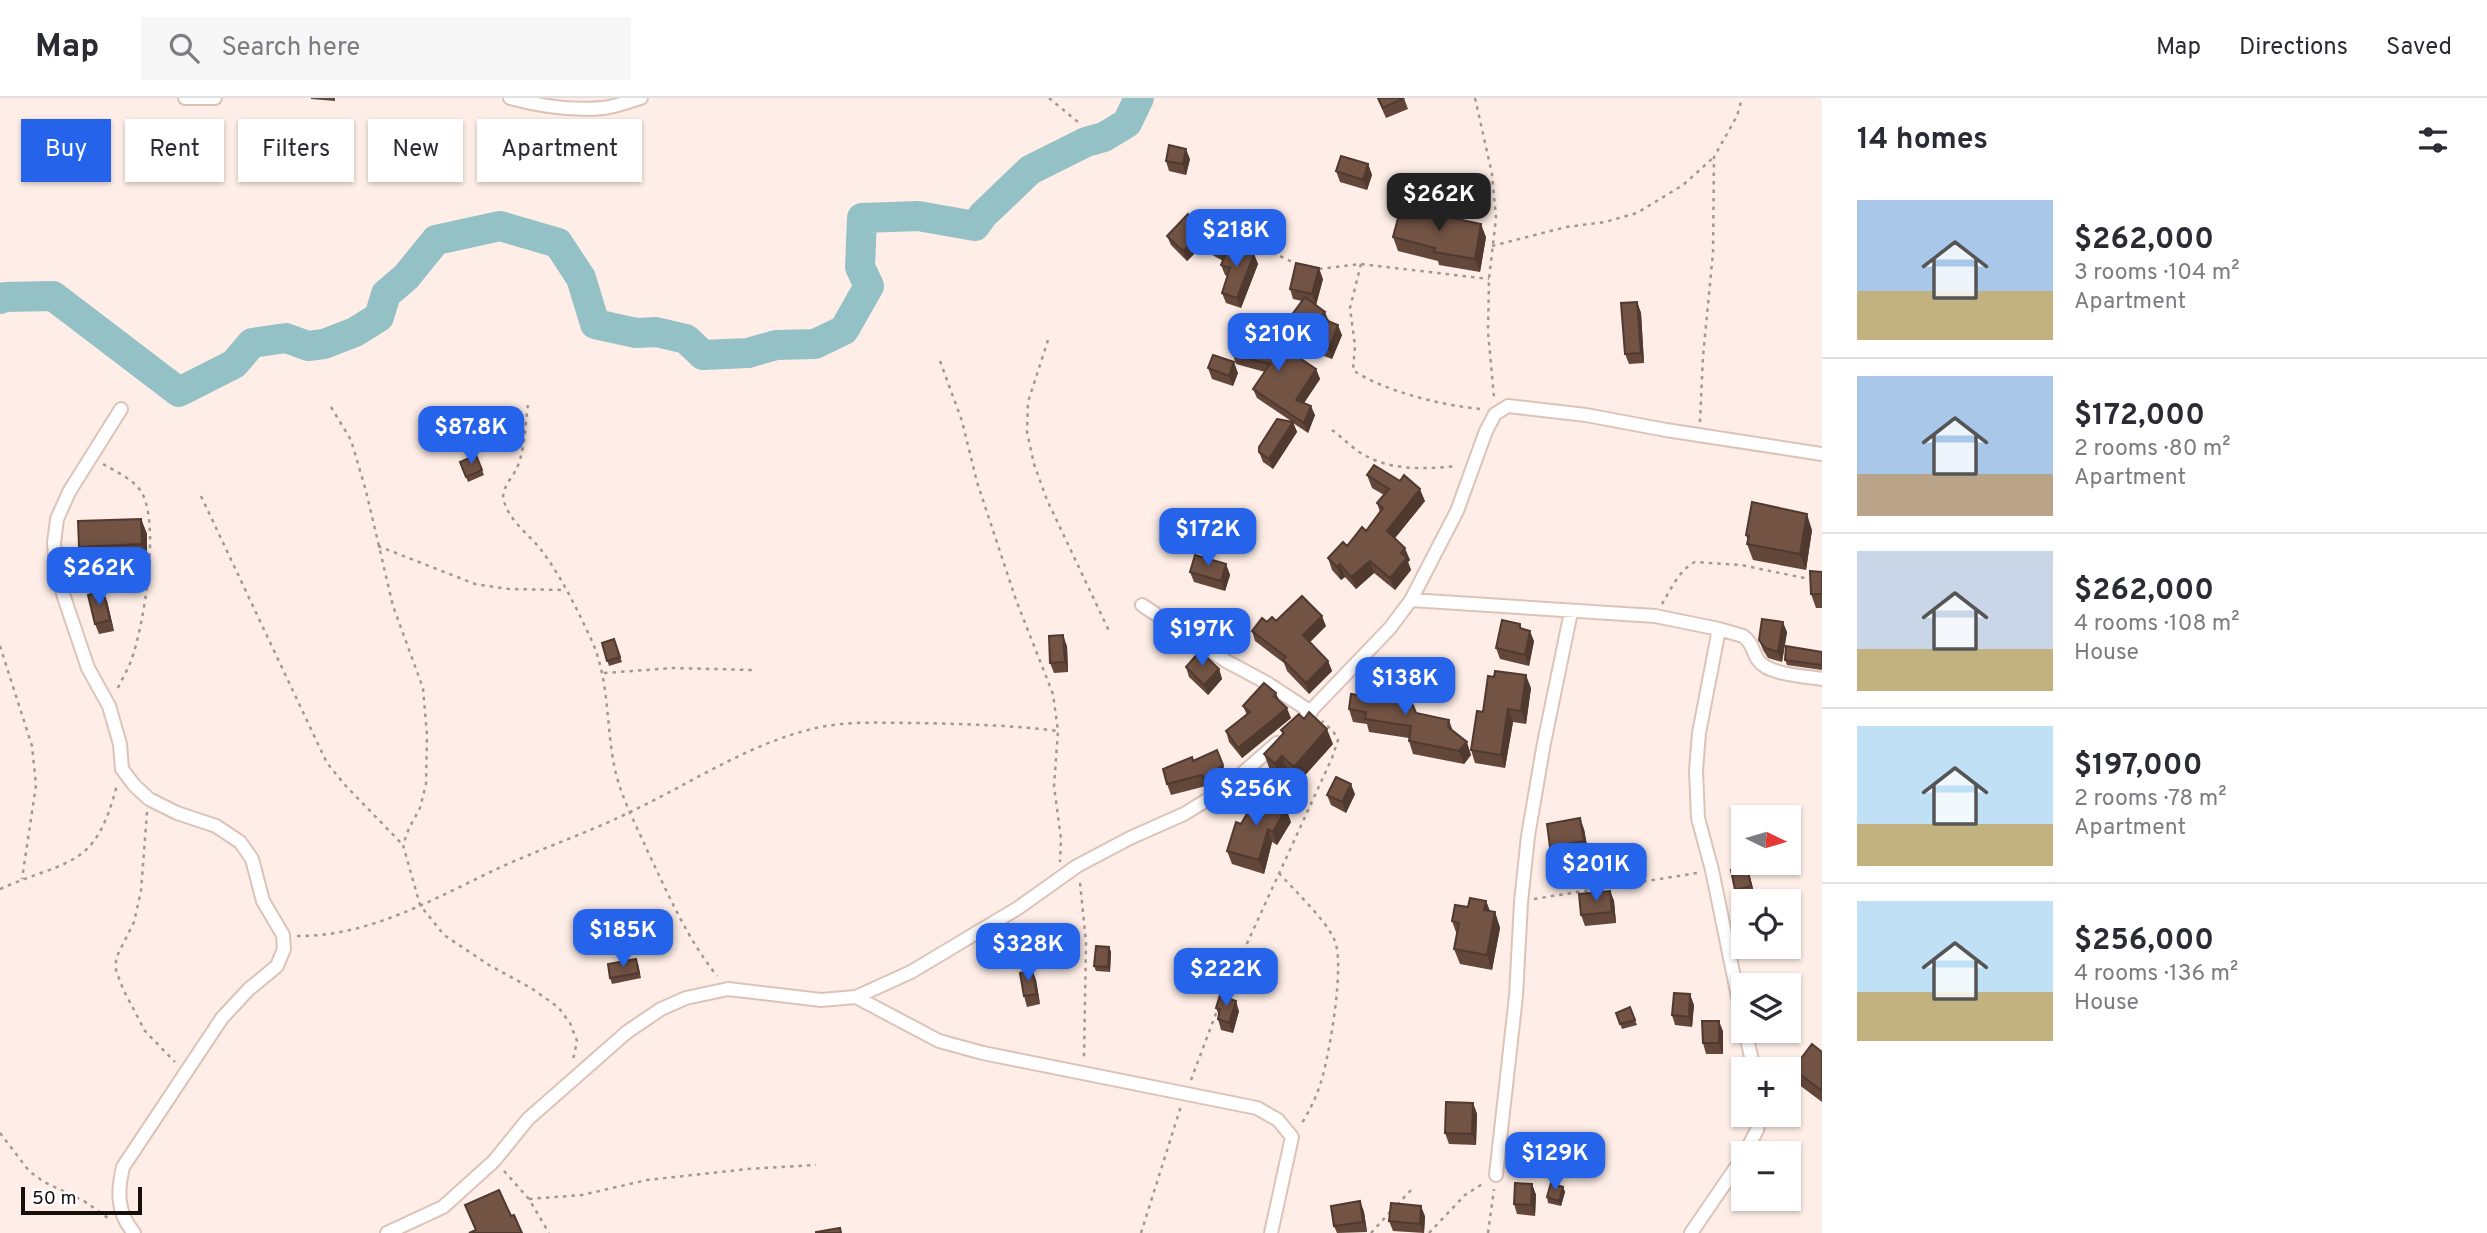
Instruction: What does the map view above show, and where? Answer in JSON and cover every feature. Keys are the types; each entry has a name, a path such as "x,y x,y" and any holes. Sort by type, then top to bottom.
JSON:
{"street":[{"path":"185,98 215,98"},
{"path":"510,98 536,105 575,108 606,108 641,98"},
{"path":"387,1233 443,1207 494,1161 528,1119 627,1032 661,1009 686,998 728,989 821,1000 856,997 911,972 1018,908 1077,866 1184,814 1223,790 1311,712 1390,628 1411,600 1457,511 1495,410 1508,406 1527,406 1822,454"},
{"path":"121,410 69,492 57,519 54,543 56,568 88,668 109,706 117,729 122,769 149,799 177,813 216,827 240,842 253,859 263,901 283,935 284,949 276,966 249,989 222,1018 123,1167 119,1203 124,1219 133,1232"},
{"path":"1411,600 1655,616 1743,636 1749,641 1758,661 1767,667 1782,673 1822,679"},
{"path":"1142,605 1226,662 1267,683 1311,712"},
{"path":"1496,1175 1516,996 1528,836 1571,612"},
{"path":"1719,629 1699,733 1696,770 1698,818 1712,870 1733,973"},
{"path":"856,997 939,1041 983,1053 1257,1108 1278,1120 1292,1137 1271,1233"},
{"path":"1691,1233 1731,1174"}],"path":[{"path":"1049,98 1078,122"},
{"path":"1361,264 1350,308 1355,345 1353,370 1365,379 1451,407 1495,410 1488,332 1489,279 1496,218 1492,174 1475,98"},
{"path":"1492,246 1566,227 1605,222 1637,213 1683,185 1714,157 1733,124 1742,98"},
{"path":"1699,436 1703,356 1713,253 1714,157"},
{"path":"1194,220 1300,265"},
{"path":"1311,270 1361,264 1489,279"},
{"path":"1048,340 1028,402 1027,432 1034,464 1047,500 1110,632"},
{"path":"940,361 962,421 977,482 1016,600 1053,694 1058,731 1054,786 1061,839 1056,882"},
{"path":"528,405 522,449 503,497 509,513 542,551 592,640 604,673 616,774 630,813 675,913 700,954 728,989"},
{"path":"331,407 351,440 393,606 423,688 427,736 426,784 420,808 403,845"},
{"path":"1332,430 1366,456 1389,464 1423,469 1475,464"},
{"path":"91,457 133,482 148,508 151,531 150,561 131,661 109,706"},
{"path":"201,496 327,762 345,785 403,845 420,905 444,935 489,965 531,988 558,1007 570,1023 577,1041 567,1084"},
{"path":"378,546 475,584 509,589 566,590"},
{"path":"1655,616 1677,578 1695,562 1741,565 1822,582"},
{"path":"0,646 32,746 36,785 22,879"},
{"path":"604,673 673,668 753,670"},
{"path":"1141,1233 1186,1093 1223,995 1338,740 1333,731 1311,712"},
{"path":"283,935 316,936 355,929 420,905 506,865 630,813 741,754 823,726 859,723 983,724 1058,731"},
{"path":"0,889 56,868 84,854 101,833 106,822 122,769"},
{"path":"149,799 141,891 134,922 116,958 116,970 145,1031 185,1073"},
{"path":"1077,866 1086,942 1083,1072"},
{"path":"1521,902 1712,870"},
{"path":"1279,873 1335,940 1339,962 1328,1056 1321,1084 1310,1111 1292,1137"},
{"path":"0,1132 29,1171 133,1232"},
{"path":"494,1161 529,1199 550,1233"},
{"path":"529,1199 582,1195 647,1180 816,1165"},
{"path":"1429,1233 1465,1195 1496,1175"},
{"path":"1488,1233 1496,1175"},
{"path":"1371,1233 1411,1190"}],"building":[{"path":"1378,98 1404,98 1383,108"},
{"path":"1169,145 1186,149 1183,164 1166,161"},
{"path":"1341,156 1368,164 1363,180 1336,171"},
{"path":"1401,207 1481,224 1475,259 1434,252 1435,248 1393,237"},
{"path":"1188,214 1221,248 1220,251 1196,238 1183,251 1167,236"},
{"path":"1230,244 1254,254 1237,298 1222,293 1230,268 1221,265"},
{"path":"1296,263 1319,268 1312,294 1290,289"},
{"path":"1305,297 1325,312 1320,318 1338,325 1329,349 1280,331"},
{"path":"1637,302 1641,353 1625,354 1621,303"},
{"path":"1241,330 1277,343 1316,369 1296,400 1311,406 1304,423 1253,389 1270,364 1233,355"},
{"path":"1213,355 1234,362 1229,376 1208,368"},
{"path":"1277,419 1293,422 1269,459 1259,452 1259,447"},
{"path":"476,455 482,470 466,477 460,462"},
{"path":"1374,465 1400,481 1404,475 1420,489 1387,531 1405,548 1401,553 1407,558 1390,578 1370,561 1351,577 1340,564 1337,567 1328,558 1343,542 1347,546 1362,527 1366,531 1383,508 1377,503 1389,489 1367,475"},
{"path":"1752,502 1807,514 1800,554 1747,544"},
{"path":"1198,512 1223,517 1219,535 1194,530"},
{"path":"141,519 142,544 79,547 78,521"},
{"path":"1195,555 1226,564 1221,581 1190,572"},
{"path":"1810,571 1822,572 1822,594 1811,594"},
{"path":"103,591 110,620 95,624 88,595"},
{"path":"1302,596 1322,616 1303,635 1328,661 1306,683 1283,660 1286,657 1252,631 1262,618 1267,622 1272,617 1276,621"},
{"path":"1762,619 1783,622 1778,652 1765,648 1759,640"},
{"path":"1502,620 1520,624 1520,628 1530,631 1525,655 1496,648"},
{"path":"1063,635 1065,662 1050,663 1049,636"},
{"path":"614,639 620,657 607,661 602,643"},
{"path":"1786,646 1822,652 1822,665 1785,660"},
{"path":"1200,651 1219,669 1204,685 1186,667"},
{"path":"1495,671 1526,675 1521,711 1508,709 1501,755 1471,750 1477,711 1483,712 1488,676 1494,677"},
{"path":"1360,682 1408,694 1416,713 1449,720 1448,727 1467,742 1459,751 1409,741 1411,726 1365,719 1366,712 1349,709 1351,694 1358,695"},
{"path":"1264,683 1287,708 1238,748 1226,731 1250,712 1243,706"},
{"path":"1309,712 1327,729 1294,767 1282,756 1275,764 1264,754 1284,733 1281,730 1299,714 1304,719"},
{"path":"1217,750 1223,765 1203,778 1202,775 1167,784 1163,769 1192,757 1193,761"},
{"path":"1336,777 1351,784 1342,802 1327,795"},
{"path":"1259,793 1286,808 1273,832 1268,829 1259,860 1227,851 1236,822 1241,824"},
{"path":"1580,818 1584,841 1550,847 1547,824"},
{"path":"1732,875 1749,875 1751,886 1735,889"},
{"path":"1610,891 1612,912 1581,915 1579,894"},
{"path":"1470,898 1486,901 1484,910 1495,912 1487,955 1454,949 1459,923 1452,921 1455,905 1468,907"},
{"path":"1096,946 1109,947 1108,967 1094,966"},
{"path":"636,959 639,973 610,978 608,964"},
{"path":"1032,970 1037,994 1024,996 1020,973"},
{"path":"1674,993 1690,994 1689,1017 1672,1015"},
{"path":"1220,995 1236,1001 1229,1023 1218,1019 1220,1009 1216,1008"},
{"path":"1630,1007 1635,1020 1620,1024 1616,1013"},
{"path":"1702,1021 1719,1021 1719,1043 1703,1043"},
{"path":"1812,1044 1822,1052 1822,1091 1801,1075 1801,1058"},
{"path":"1446,1102 1473,1103 1472,1134 1445,1133"},
{"path":"1515,1183 1532,1184 1531,1205 1514,1204"},
{"path":"1551,1183 1563,1187 1559,1201 1547,1197"},
{"path":"499,1190 522,1233 469,1233 476,1230 465,1205"},
{"path":"1360,1201 1363,1222 1334,1226 1331,1206"},
{"path":"1391,1203 1421,1206 1420,1224 1389,1221"},
{"path":"840,1228 841,1233 816,1233 816,1232"}],"waterway":[{"path":"0,299 53,296 179,392 234,364 252,343 286,338 308,346 324,344 355,332 379,317 386,294 406,277 436,240 500,226 558,243 581,278 595,324 636,333 656,332 686,339 703,355 748,353 776,345 815,344 844,330 869,286 860,267 862,218 918,216 975,226 1030,170 1086,142 1104,137 1127,123 1139,98"}]}
